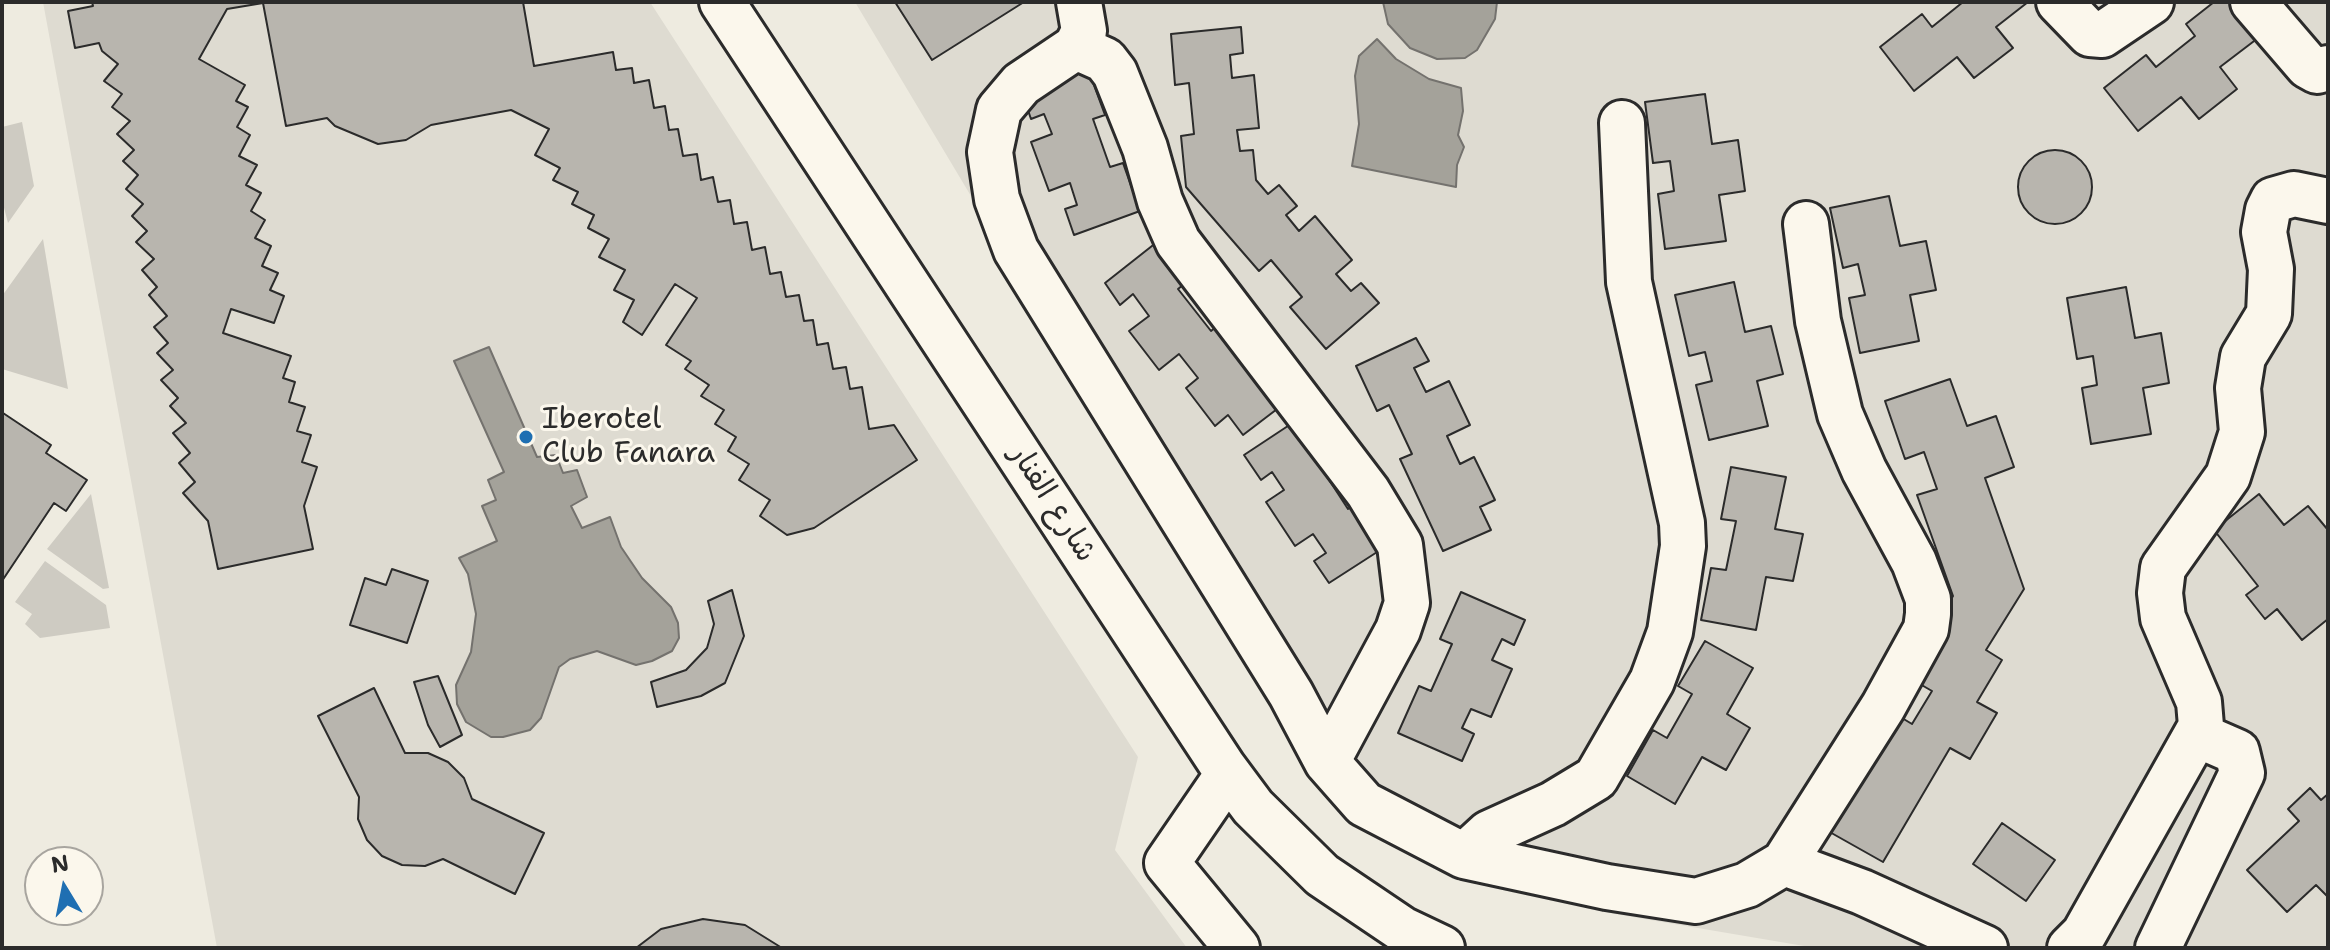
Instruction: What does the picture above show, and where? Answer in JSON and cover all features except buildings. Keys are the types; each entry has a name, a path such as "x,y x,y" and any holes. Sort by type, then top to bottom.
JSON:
{"street":[{"name":"شارع الفنار","path":"722,2 1228,774 1286,843 1322,875 1402,929 1442,948"},
{"path":"1079,2 1084,31 1076,47 1021,84 999,110 990,152 997,199 1016,250 1291,694 1327,762 1364,804 1464,856 1607,887 1696,901 1747,885 1784,863 1883,707 1926,629 1928,599 1914,562 1864,470 1840,414 1818,321 1806,224"},
{"path":"2059,2 2090,34 2102,35 2151,2"},
{"path":"2253,2 2308,66 2317,71 2328,68"},
{"path":"1076,47 1105,60 1115,73 1145,148 1160,201 1178,242 1368,492 1400,545 1407,603 1398,630 1327,762"},
{"path":"1464,856 1489,833 1553,804 1596,778 1652,681 1670,632 1683,546 1682,523 1629,282 1622,123"},
{"path":"2070,948 2084,934 2198,735 2199,702 2163,618 2160,593 2163,568 2228,476 2242,432 2238,388 2243,357 2269,314 2271,269 2264,232 2268,210 2273,200 2294,194 2328,201"},
{"path":"2158,948 2242,773 2237,752 2198,735"},
{"path":"1228,774 1167,863 1237,948"},
{"path":"1784,863 1862,892 1985,948"}],"shaded area":[{"name":"Iberotel Club Fanara","path":"43,2 650,2 1138,757 1115,850 1187,948 217,948"},
{"path":"855,2 2328,2 2328,948 1816,948 1615,914 1497,883 1361,821 1265,688"},
{"path":"1383,2 1497,2 1495,19 1477,50 1465,58 1437,59 1410,48 1388,24"},
{"path":"1377,39 1396,59 1429,79 1461,88 1463,111 1458,135 1464,147 1457,165 1456,187 1352,166 1359,124 1355,76 1359,56"},
{"path":"22,122 34,186 8,223 2,200 2,127"},
{"path":"43,239 68,389 2,369 2,296"},
{"path":"489,347 537,457 556,455 563,473 577,470 587,497 571,506 582,528 610,517 621,547 642,578 671,607 678,623 679,638 672,651 636,665 597,651 570,659 559,667 541,718 530,730 503,737 491,737 466,722 457,704 456,685 471,652 476,614 468,574 459,558 497,541 482,506 496,500 488,480 504,472 454,361"},
{"path":"91,494 109,588 103,589 47,549"},
{"path":"45,561 106,605 110,628 40,638 25,624 32,614 15,602"}],"place":[{"name":"Iberotel Club Fanara","path":"526,437"}]}
